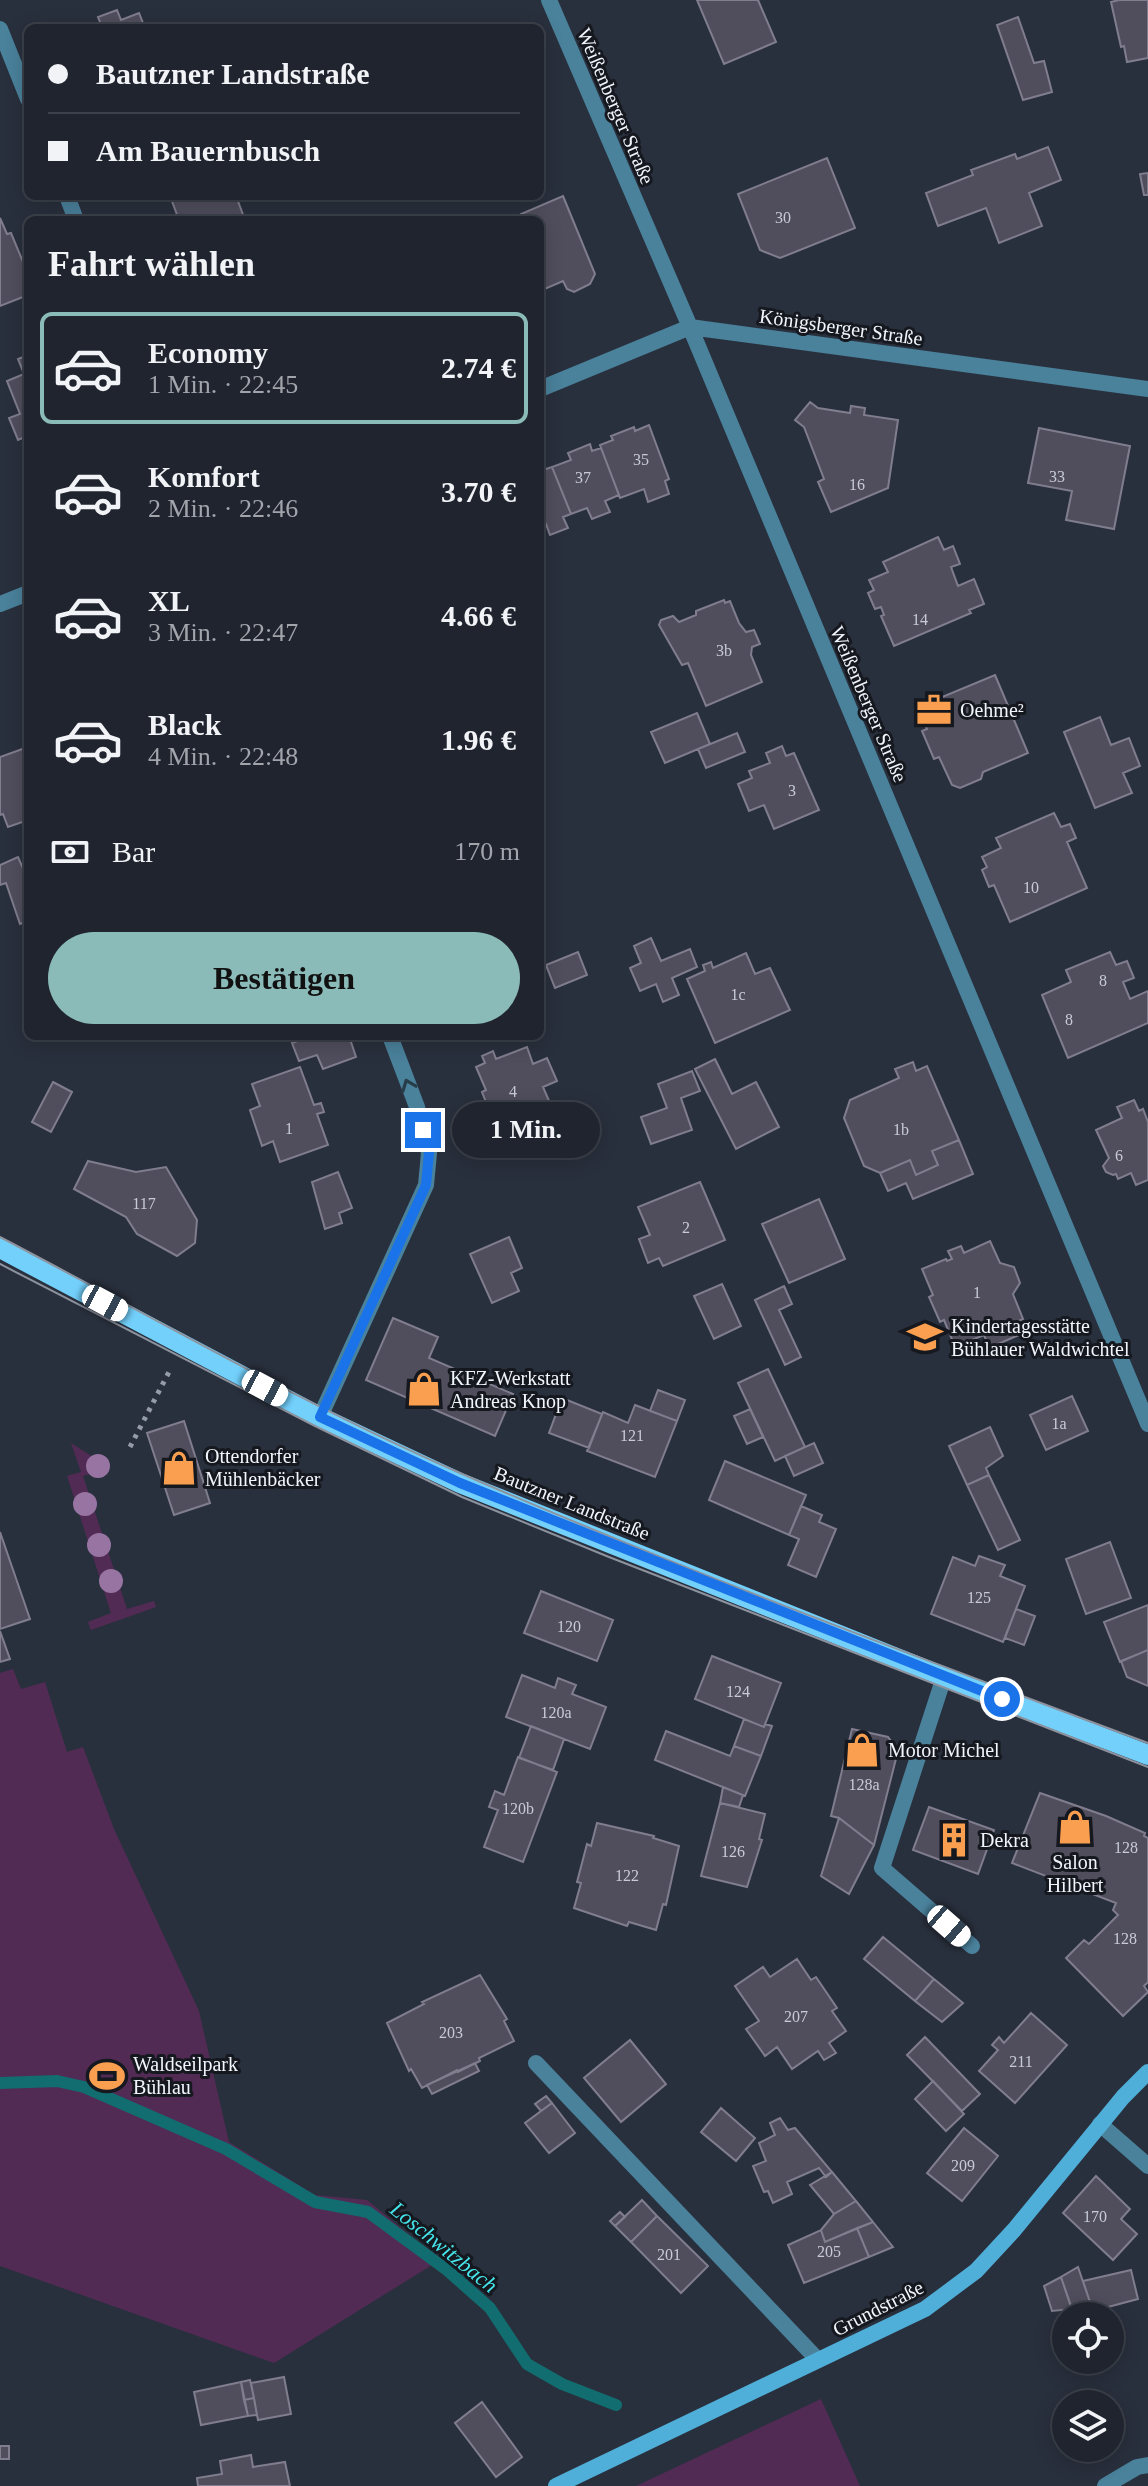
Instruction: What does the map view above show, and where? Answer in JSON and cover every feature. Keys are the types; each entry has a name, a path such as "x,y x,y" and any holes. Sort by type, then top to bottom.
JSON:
{"main road":[{"name":"Bautzner Landstraße","path":"0,1248 320,1417 460,1483 944,1677 1148,1755"},
{"name":"Grundstraße","path":"556,2486 925,2309 976,2271 1148,2072"}],"street":[{"name":"Weißenberger Straße","path":"549,0 690,327 1148,1424"},
{"path":"0,29 24,89"},
{"name":"Königsberger Straße","path":"690,327 1148,389"},
{"path":"544,387 690,327"},
{"path":"0,604 24,595"},
{"path":"320,1417 426,1185 429,1153 417,1107 392,1040"},
{"path":"944,1677 882,1868 972,1946"},
{"path":"536,2063 818,2360"},
{"path":"1100,2124 1148,2166"},
{"path":"1105,2486 1137,2467 1148,2465"}],"path":[{"path":"130,1447 182,1344"}],"shaded area":[{"path":"71,1443 110,1468 83,1476 127,1609 154,1601 156,1607 91,1630 88,1622 111,1613 67,1476 81,1472"},
{"name":"Waldseilpark Bühlau","path":"13,1669 21,1689 45,1682 67,1752 83,1747 114,1829 199,2011 229,2142 315,2195 367,2200 440,2260 274,2363 0,2266 0,1673"},
{"path":"821,2399 860,2486 636,2486"}],"building":[{"path":"697,0 758,0 776,42 724,64"},
{"path":"1148,0 1148,58 1127,62 1111,2"},
{"path":"117,10 121,20 139,13 143,24 101,24 98,17"},
{"path":"1018,17 1034,63 1044,61 1052,92 1023,100 997,25"},
{"path":"1048,147 1061,180 1029,193 1042,226 999,243 986,208 938,226 926,193 973,175 971,170 1015,154 1017,159"},
{"path":"827,158 855,228 780,258 760,250 738,194"},
{"path":"1148,173 1148,195 1144,195 1140,174"},
{"path":"563,196 595,274 590,284 574,292 567,289 563,281 544,289 544,216 521,214"},
{"path":"172,200 238,200 244,216 178,216"},
{"path":"0,218 7,234 11,233 24,264 24,297 0,306"},
{"path":"24,357 24,374 18,359"},
{"path":"24,374 24,437 18,440 9,418 20,414 7,381"},
{"path":"810,402 818,408 850,413 851,406 865,408 864,415 898,420 888,488 831,512 818,482 824,479 804,427 795,420"},
{"path":"649,425 669,479 665,481 669,494 648,502 644,489 620,498 600,445 613,440 611,436"},
{"path":"1039,428 1130,446 1114,529 1066,520 1072,491 1028,483"},
{"path":"590,444 592,451 601,448 619,495 605,501 610,512 592,519 587,508 571,514 552,467 571,460 568,453"},
{"path":"552,467 571,514 563,517 568,528 550,535 546,524 544,470"},
{"path":"938,537 944,550 953,546 960,564 951,567 958,586 974,579 984,604 969,610 971,613 894,646 881,616 884,615 881,607 875,609 868,593 874,590 869,580 888,572 883,562"},
{"path":"724,600 725,603 730,601 746,632 754,630 760,644 752,647 751,655 762,682 706,706 688,663 682,665 659,625 661,620 673,616 679,622 696,615 696,611"},
{"path":"995,675 1028,753 983,772 981,779 960,788 952,785 939,757 934,759 922,731 927,729 918,707"},
{"path":"697,713 710,744 665,763 651,732"},
{"path":"1100,717 1111,745 1129,738 1140,766 1123,773 1132,793 1095,808 1064,732"},
{"path":"737,733 745,752 706,768 698,749"},
{"path":"782,746 786,756 794,753 819,810 774,829 764,805 749,811 738,784 752,778 749,771 770,763 766,753"},
{"path":"24,748 24,821 8,827 3,814 0,815 0,757"},
{"path":"1054,813 1061,827 1070,824 1076,838 1067,842 1087,888 1010,922 994,885 989,887 982,870 987,867 982,857 1001,848 996,838"},
{"path":"18,857 24,871 24,922 20,924 6,883 0,885 0,865"},
{"path":"651,938 661,961 690,949 697,967 672,978 679,995 663,1002 656,984 640,991 630,968 641,963 634,946"},
{"path":"578,952 587,975 555,988 546,965"},
{"path":"1110,952 1116,965 1127,961 1134,978 1123,982 1130,999 1148,991 1148,1023 1068,1058 1042,995 1071,982 1066,970"},
{"path":"746,953 755,974 770,968 790,1010 715,1043 687,979 705,971 703,965 711,962 713,968"},
{"path":"300,1040 350,1040 356,1057 323,1069 317,1055 299,1061 292,1043"},
{"path":"527,1047 533,1064 547,1058 557,1081 543,1087 550,1103 495,1125 476,1067 485,1063 482,1056 493,1051 496,1059"},
{"path":"715,1059 732,1094 756,1082 779,1127 736,1149 695,1069"},
{"path":"913,1062 916,1071 927,1066 959,1140 932,1151 938,1165 916,1175 910,1160 880,1173 864,1166 844,1118 850,1100 899,1078 895,1069"},
{"path":"300,1067 314,1105 321,1103 324,1112 317,1114 328,1145 280,1162 273,1141 262,1146 250,1110 260,1106 252,1084"},
{"path":"692,1071 700,1091 681,1098 692,1130 651,1144 641,1117 667,1108 658,1084"},
{"path":"53,1082 72,1092 51,1132 32,1122"},
{"path":"1134,1100 1139,1111 1143,1109 1148,1122 1148,1180 1136,1185 1131,1173 1118,1179 1116,1174 1106,1172 1103,1166 1109,1158 1096,1130 1122,1118 1117,1107"},
{"path":"959,1140 973,1174 913,1199 906,1183 888,1191 880,1173 910,1160 916,1175 938,1165 932,1151"},
{"path":"88,1161 136,1172 166,1167 197,1220 195,1243 177,1256 137,1234 126,1217 74,1189"},
{"path":"338,1172 352,1208 339,1213 342,1223 325,1229 312,1182"},
{"path":"700,1182 725,1240 663,1266 659,1258 648,1263 639,1239 650,1235 638,1207"},
{"path":"819,1199 845,1259 789,1283 762,1224"},
{"path":"509,1237 522,1268 511,1273 519,1291 492,1303 470,1254"},
{"path":"990,1241 1000,1263 1014,1267 1020,1283 1013,1294 1023,1319 1014,1323 1019,1335 989,1348 984,1335 955,1347 944,1320 940,1322 929,1297 933,1295 922,1269 952,1259 948,1251 961,1246 964,1253"},
{"path":"722,1284 741,1326 714,1339 694,1296"},
{"path":"784,1286 792,1304 779,1310 801,1357 785,1365 755,1300"},
{"path":"393,1318 438,1337 429,1358 513,1394 495,1436 366,1380"},
{"path":"768,1369 805,1447 775,1461 738,1383"},
{"path":"658,1390 685,1400 677,1421 650,1411"},
{"path":"1072,1396 1088,1431 1046,1450 1030,1415"},
{"path":"562,1398 602,1414 589,1448 549,1433"},
{"path":"635,1405 677,1421 655,1477 587,1451 603,1412 628,1423"},
{"path":"750,1409 763,1437 747,1444 734,1416"},
{"name":"Ottendorfer Mühlenbäcker","path":"184,1421 210,1503 174,1515 147,1433"},
{"path":"990,1427 1003,1456 986,1468 989,1475 967,1485 949,1446"},
{"path":"814,1443 823,1463 794,1476 785,1456"},
{"path":"725,1461 806,1495 789,1535 709,1500"},
{"path":"989,1475 1020,1540 998,1550 967,1485"},
{"path":"801,1506 822,1515 819,1522 836,1529 816,1577 788,1565 799,1539 789,1535"},
{"path":"0,1532 30,1619 0,1629"},
{"path":"1110,1542 1131,1598 1086,1614 1066,1559"},
{"path":"979,1556 1005,1565 1000,1576 1025,1586 1003,1642 931,1614 953,1557 975,1566"},
{"path":"541,1591 613,1620 597,1661 524,1633"},
{"path":"1148,1605 1148,1650 1120,1662 1104,1622"},
{"path":"1016,1609 1035,1616 1024,1645 1005,1638"},
{"path":"0,1631 10,1659 0,1662"},
{"path":"1148,1650 1148,1686 1127,1677 1121,1661"},
{"path":"712,1656 781,1683 764,1727 695,1699"},
{"path":"522,1675 555,1688 558,1678 576,1685 572,1694 606,1707 590,1749 506,1717"},
{"path":"744,1719 764,1727 765,1724 772,1726 761,1756 734,1746"},
{"path":"531,1726 564,1739 553,1770 519,1758"},
{"path":"852,1729 888,1737 898,1751 874,1845 839,1818 831,1816"},
{"path":"666,1731 730,1756 734,1746 761,1756 745,1796 655,1760"},
{"path":"518,1757 557,1772 523,1862 484,1847 498,1810 489,1807 495,1791 504,1795"},
{"path":"723,1787 743,1795 739,1807 720,1803"},
{"path":"1040,1793 1106,1816 1145,1833 1144,1836 1148,1838 1148,1982 1144,1986 1148,1992 1123,2016 1066,1958 1084,1940 1089,1944 1118,1915 1113,1910 1116,1903 1012,1863"},
{"path":"720,1803 765,1814 759,1839 762,1840 747,1887 701,1876"},
{"name":"Dekra","path":"929,1807 994,1830 978,1874 913,1850"},
{"path":"839,1818 874,1845 849,1894 821,1876"},
{"path":"597,1823 654,1836 679,1846 666,1905 663,1904 656,1930 629,1922 627,1926 574,1908 587,1844 591,1846"},
{"path":"883,1937 934,1979 915,2001 864,1959"},
{"path":"797,1959 811,1980 816,1977 837,2008 832,2011 846,2031 829,2043 836,2053 824,2060 818,2051 792,2069 777,2047 765,2056 746,2029 759,2021 735,1986 763,1967 770,1977"},
{"path":"480,1975 507,2019 504,2021 514,2041 422,2088 411,2069 409,2071 387,2023 424,2004 422,2002"},
{"path":"934,1979 963,2003 942,2022 915,2001"},
{"path":"1031,2013 1067,2045 1015,2103 979,2071 998,2050 992,2045 999,2037 1004,2043"},
{"path":"925,2037 980,2094 962,2111 907,2055"},
{"path":"630,2040 666,2084 621,2122 584,2078"},
{"path":"475,2063 479,2071 432,2094 427,2085"},
{"path":"933,2081 964,2114 946,2131 915,2099"},
{"path":"546,2096 552,2103 541,2111 535,2104"},
{"path":"552,2103 575,2133 549,2153 525,2123"},
{"path":"721,2108 755,2138 736,2161 701,2132"},
{"path":"780,2118 788,2130 795,2128 832,2172 826,2177 819,2168 787,2182 792,2194 773,2203 768,2191 764,2192 753,2166 766,2161 759,2143 775,2135 770,2123"},
{"path":"964,2128 998,2156 962,2201 927,2173"},
{"path":"832,2172 856,2201 834,2214 810,2185"},
{"path":"1096,2176 1130,2209 1121,2219 1137,2234 1113,2260 1063,2213"},
{"path":"642,2200 657,2216 631,2242 615,2226"},
{"path":"856,2201 873,2222 825,2242 821,2230 834,2214"},
{"path":"620,2212 625,2217 615,2226 610,2221"},
{"path":"657,2216 708,2266 681,2293 631,2242"},
{"path":"873,2222 893,2247 869,2257 857,2228"},
{"path":"857,2228 869,2257 804,2283 788,2245 821,2230 825,2242"},
{"path":"1078,2267 1090,2302 1069,2302 1061,2277"},
{"path":"1131,2270 1138,2299 1124,2303 1090,2302 1083,2281"},
{"path":"1061,2277 1070,2302 1052,2302 1052,2311 1044,2286"},
{"path":"284,2377 291,2414 258,2420 251,2383"},
{"path":"250,2380 254,2398 244,2400 241,2382"},
{"path":"241,2382 248,2416 201,2425 194,2392"},
{"path":"254,2398 257,2415 248,2416 244,2400"},
{"path":"482,2402 522,2457 496,2477 455,2423"},
{"path":"0,2446 9,2446 9,2459 0,2459"},
{"path":"251,2455 253,2467 285,2462 290,2486 198,2486 197,2478 222,2474 220,2461"}],"waterway":[{"name":"Loschwitzbach","path":"0,2083 57,2081 84,2087 226,2149 315,2202 368,2212 447,2270 490,2308 527,2364 562,2384 616,2405"}],"tram line":[{"path":"0,1237 344,1419 460,1473 716,1579 1148,1743"},
{"path":"0,1264 315,1426 462,1497 1148,1767"}],"place":[{"name":"Oehme²","path":"934,710"},
{"name":"Kindertagesstätte Bühlauer Waldwichtel","path":"925,1337"},
{"name":"KFZ-Werkstatt Andreas Knop","path":"424,1389"},
{"name":"Ottendorfer Mühlenbäcker","path":"179,1468"},
{"name":"Motor Michel","path":"862,1750"},
{"name":"Salon Hilbert","path":"1075,1827"},
{"name":"Dekra","path":"954,1840"},
{"name":"Waldseilpark Bühlau","path":"107,2076"}],"route":[{"path":"423,1130 429,1153 426,1185 320,1417 460,1483 593,1538 1002,1699"}]}
